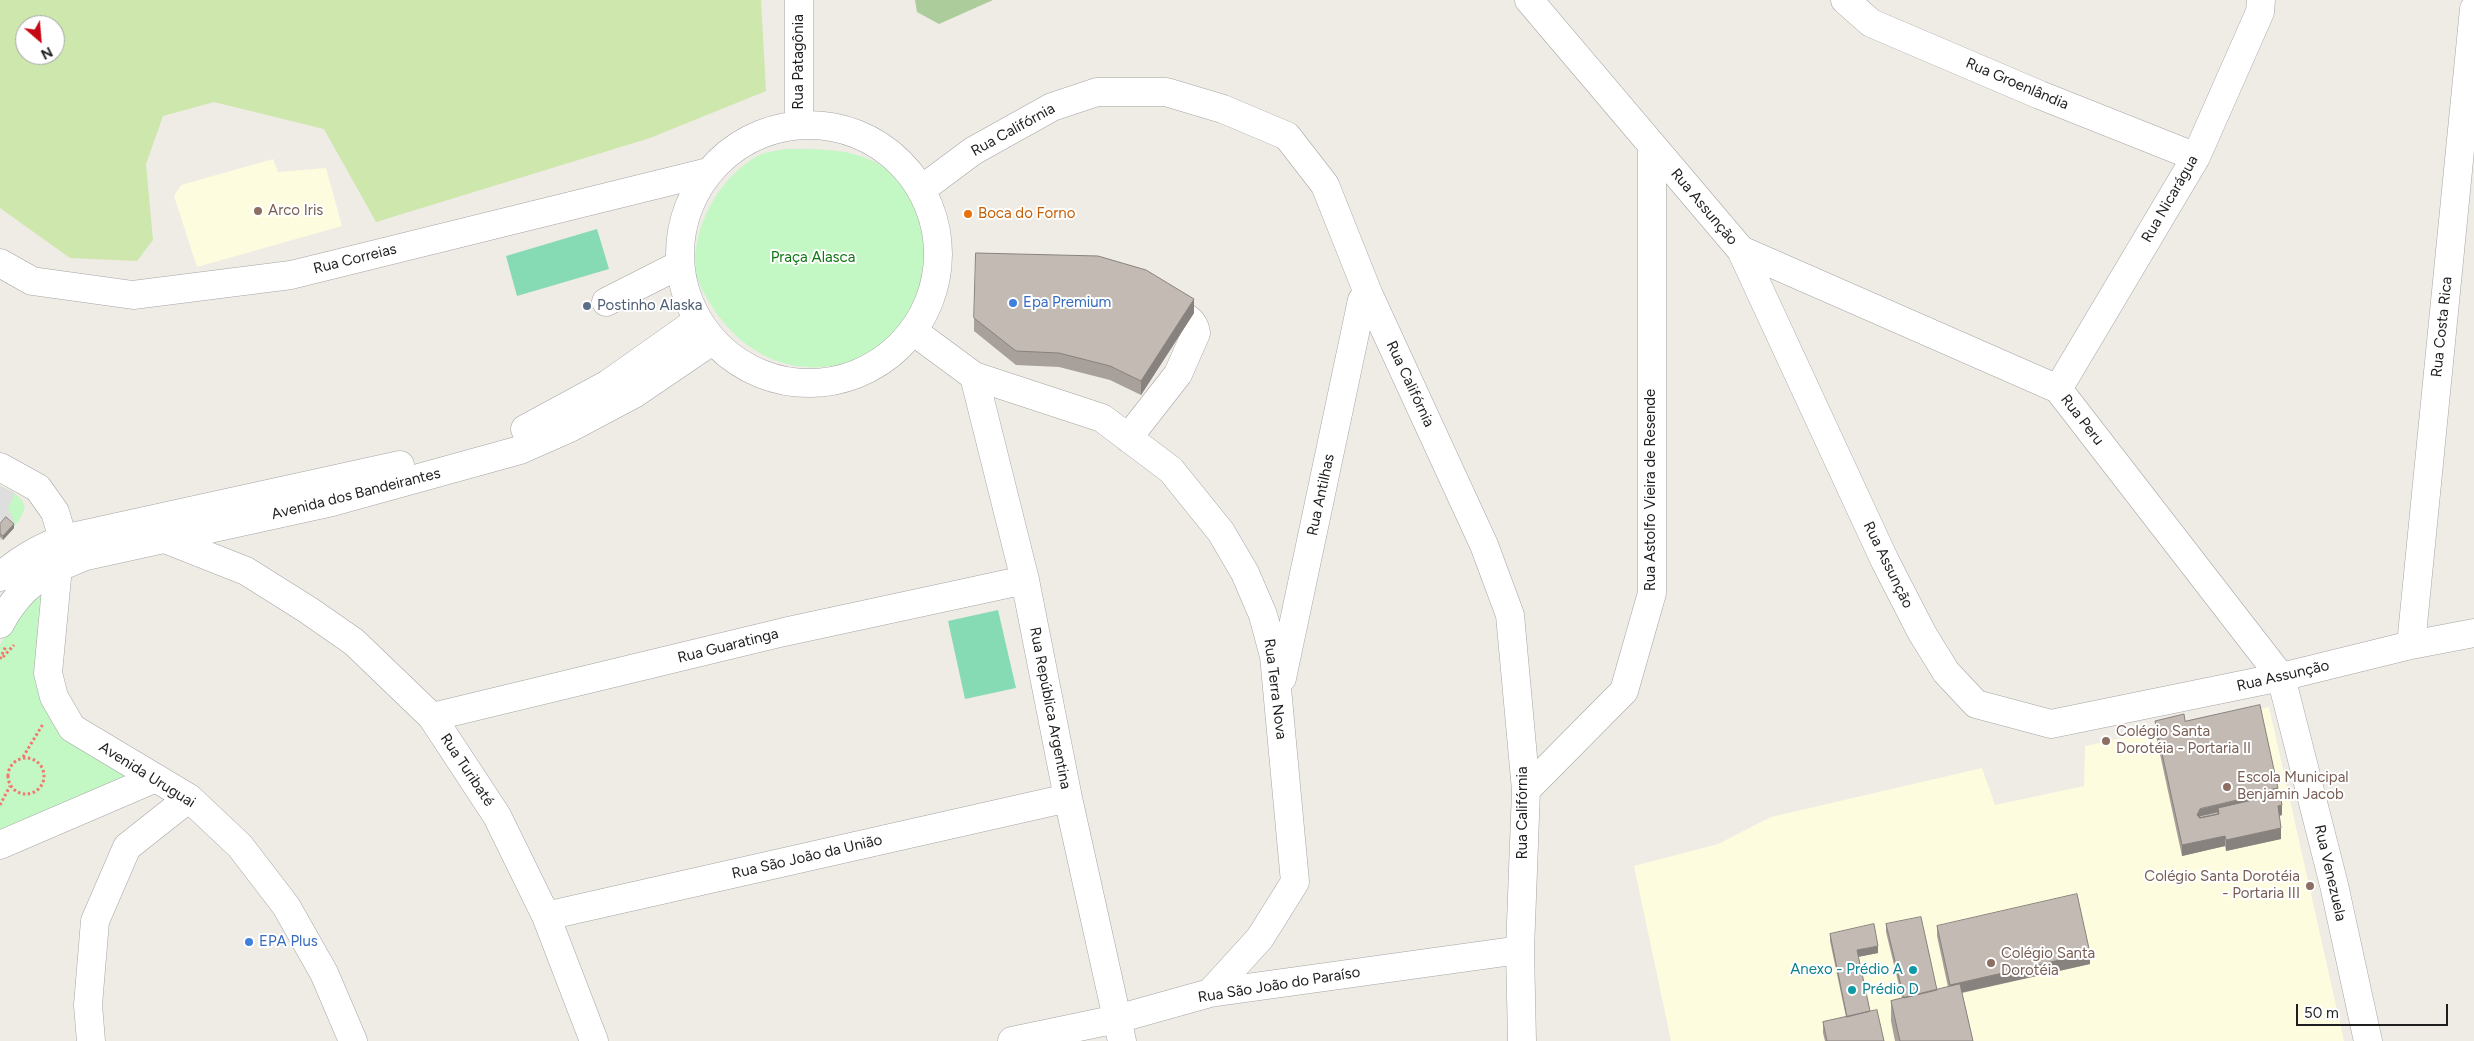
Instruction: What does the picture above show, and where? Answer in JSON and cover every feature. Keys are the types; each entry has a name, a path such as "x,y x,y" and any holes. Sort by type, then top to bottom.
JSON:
{"street":[{"name":"Rua Patagônia","path":"799,0 799,124"},
{"name":"Rua Assunção","path":"1529,0 1741,250 1889,569 1922,633 1946,672 1976,704 2051,724 2282,677 2411,645 2474,633"},
{"name":"Rua Groenlândia","path":"1845,0 1871,23 2040,94 2196,156"},
{"name":"Rua Nicarágua","path":"2058,389 2196,156 2260,12 2261,0"},
{"name":"Rua Costa Rica","path":"2411,645 2474,9"},
{"name":"Rua Califórnia","path":"922,189 973,151 1052,107 1097,92 1166,92 1223,109 1287,136 1324,185 1368,293 1484,544 1510,615 1526,790 1520,950 1522,1041"},
{"path":"799,124 836,127 870,139 900,161 922,189 933,212 938,237 939,262 932,294 926,310 913,331 886,358 852,376 815,383 777,380 742,365 705,331 685,294 679,265 681,232 690,200 708,172 734,148 765,132 799,124"},
{"name":"Rua Astolfo Vieira de Resende","path":"1526,790 1624,691 1652,592 1652,145"},
{"name":"Rua Correias","path":"0,263 32,281 133,295 291,275 708,172"},
{"name":"Rua Peru","path":"1741,250 2058,389 2282,677"},
{"path":"606,302 679,265"},
{"name":"Rua Antilhas","path":"1278,699 1362,300 1368,293"},
{"path":"1127,302 1183,315 1195,327 1196,333 1178,374 1128,438"},
{"name":"Avenida dos Bandeirantes","path":"0,624 12,601 36,581 58,567 86,556 332,502 520,450 570,428 634,394 705,331"},
{"name":"Avenida dos Bandeirantes","path":"0,577 33,552 63,539 467,450 514,435 556,414 705,331"},
{"name":"Rua Terra Nova","path":"913,331 974,376 1102,418 1171,470 1221,532 1244,573 1263,615 1274,656 1295,882 1260,938 1210,993"},
{"name":"Rua República Argentina","path":"974,376 1024,580 1068,798 1120,1030"},
{"path":"0,467 38,488 54,512 63,539"},
{"name":"Rua Turibaté","path":"226,526 225,542 228,553 246,571 354,642 432,717 498,816 546,916 594,1041"},
{"name":"Avenida Uruguai","path":"63,539 58,567 48,673 54,697 72,728 189,798 240,846 286,906 324,973 353,1041"},
{"name":"Rua Turibaté","path":"165,539 246,571"},
{"name":"Rua Guaratinga","path":"432,717 784,632 1024,580"},
{"name":"Rua Venezuela","path":"2282,677 2334,885 2368,1041"},
{"path":"0,846 156,778"},
{"path":"92,1041 88,1005 95,921 127,847 189,798"},
{"name":"Rua São João da União","path":"546,916 1068,798"},
{"name":"Rua São João do Paraíso","path":"1012,1041 1120,1030 1210,993 1520,950"}],"path":[{"path":"23,758 47,717"},
{"path":"17,759 34,759 43,767 44,780 42,785 32,793 26,794 14,790 10,786 7,774 9,768 17,759"},
{"path":"0,805 10,786"}],"shaded area":[{"name":"Arco Iris","path":"273,159 278,172 326,168 342,226 197,267 174,196 181,185"},
{"path":"0,486 15,493 8,508 15,524 0,541"},
{"name":"Colégio Santa Dorotéia","path":"2269,707 2344,1041 1671,1041 1634,866 1718,844 1771,817 1982,768 1995,805 2084,786 2085,746"}],"green space":[{"path":"0,0 761,0 766,91 650,138 376,222 324,129 214,102 163,116 146,164 153,240 137,261 70,258 0,208"},
{"path":"915,0 993,0 939,24 917,12"},
{"name":"Praça Alasca","path":"786,149 820,149 843,152 875,162 891,174 904,189 914,207 921,227 925,247 925,268 922,288 915,306 900,327 890,337 868,353 844,363 831,366 795,366 762,354 747,345 722,320 704,293 697,275 696,255 698,239 710,207 719,192 741,167 754,158 766,153"},
{"path":"597,229 609,269 517,296 506,256"},
{"path":"0,486 19,497 25,508 19,521 0,541"},
{"path":"35,597 41,597 44,601 40,668 120,773 128,778 0,838 0,645 13,620"},
{"path":"998,610 1016,688 965,699 948,621"}],"building":[{"path":"976,253 1098,256 1146,270 1194,299 1141,381 1110,366 1059,353 1016,351 974,318"},
{"path":"6,517 14,524 3,536 0,534 0,524"},
{"name":"Escola Municipal Benjamin Jacob","path":"2260,705 2278,788 2258,792 2258,795 2279,790 2282,805 2278,806 2281,828 2226,840 2225,836 2182,845 2155,721 2184,714 2185,721","holes":["2256,796 2257,799 2218,808 2219,814 2200,818 2197,815 2200,809"]},
{"path":"2218,812 2218,814 2199,818 2200,816"},
{"path":"2077,894 2090,953 1950,985 1937,926"},
{"name":"Anexo - Prédio A","path":"1921,917 1937,990 1904,998 1886,924"},
{"name":"Prédio D","path":"1874,924 1878,946 1857,950 1870,1011 1847,1017 1830,934"},
{"path":"1960,984 1973,1041 1900,1041 1891,1001"},
{"path":"1877,1010 1884,1041 1827,1041 1823,1022"}],"place":[{"name":"Arco Iris","path":"258,211"},
{"name":"Boca do Forno","path":"968,214"},
{"name":"Epa Premium","path":"1013,303"},
{"name":"Postinho Alaska","path":"587,306"},
{"name":"Colégio Santa Dorotéia - Portaria II","path":"2106,741"},
{"name":"Escola Municipal Benjamin Jacob","path":"2227,787"},
{"name":"Colégio Santa Dorotéia - Portaria III","path":"2310,886"},
{"name":"EPA Plus","path":"249,942"},
{"name":"Colégio Santa Dorotéia","path":"1991,963"},
{"name":"Anexo - Prédio A","path":"1913,970"},
{"name":"Prédio D","path":"1852,990"}]}
